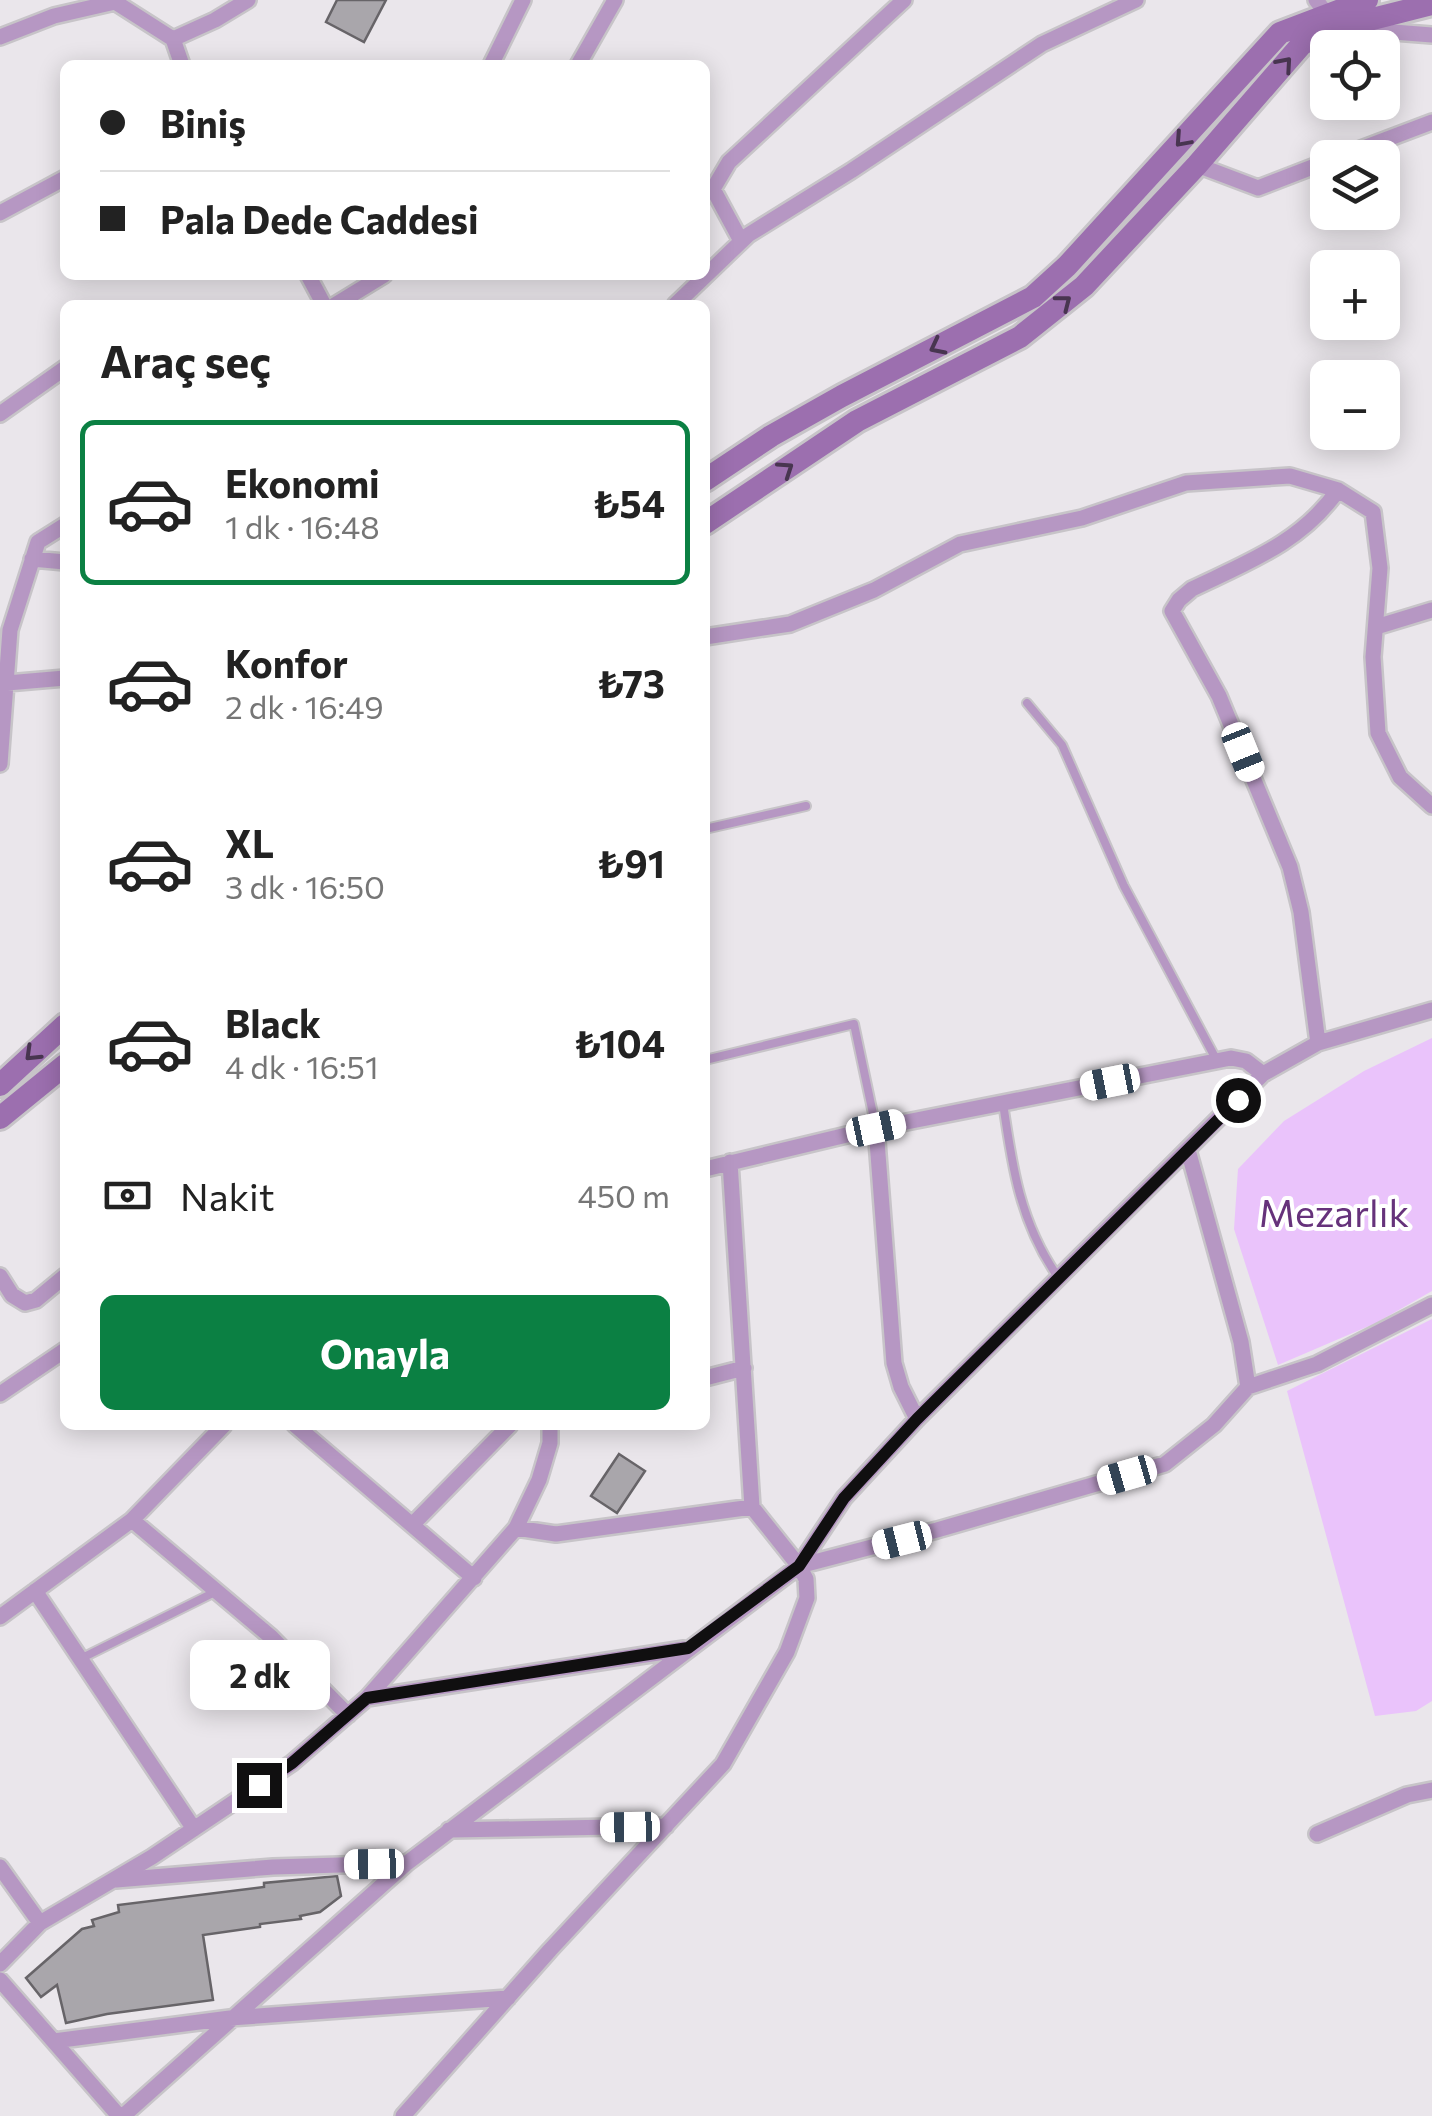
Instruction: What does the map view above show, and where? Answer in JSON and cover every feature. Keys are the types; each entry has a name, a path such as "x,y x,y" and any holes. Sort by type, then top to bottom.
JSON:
{"street":[{"path":"173,39 248,0"},
{"path":"493,60 523,0"},
{"path":"581,60 615,0"},
{"path":"742,241 713,190 730,162 904,0"},
{"path":"710,272 742,241 1042,44 1136,0"},
{"path":"710,477 842,396 1033,298 1067,266 1280,33 1366,0"},
{"path":"0,37 54,16 113,1 173,39 180,60"},
{"path":"710,520 857,421 1020,337 1084,286 1197,165 1326,14 1432,4"},
{"path":"1326,14 1432,34"},
{"path":"1384,140 1432,122"},
{"path":"1197,165 1258,188 1310,168"},
{"path":"0,214 60,181"},
{"path":"354,293 363,280"},
{"path":"343,300 376,280"},
{"path":"680,300 701,280"},
{"path":"0,414 60,372"},
{"path":"710,636 790,624 874,590 960,544 1082,518 1186,482 1290,476 1338,490 1373,512 1380,568 1373,656 1378,733 1400,776 1432,806"},
{"path":"1318,1044 1290,867 1219,696 1172,612 1178,600 1192,589 1298,534 1338,490"},
{"path":"0,764 3,680 10,630 38,542 60,528"},
{"path":"32,560 60,562"},
{"path":"1376,628 1432,610"},
{"path":"3,680 60,678"},
{"path":"0,1980 121,2116 407,1864 799,1566 844,1498 917,1419 1263,1074 1318,1044 1432,1010"},
{"path":"0,1085 60,1030"},
{"path":"710,1167 876,1128 1218,1061 1246,1061 1263,1074"},
{"path":"0,1118 60,1069"},
{"path":"876,1128 894,1363 917,1419"},
{"path":"1188,1150 1242,1342 1248,1387"},
{"path":"403,2116 724,1764 787,1652 807,1598 806,1579 799,1566 752,1506 730,1162"},
{"path":"0,1276 16,1298 25,1302 36,1300 60,1280"},
{"path":"799,1566 1165,1464 1214,1425 1248,1387 1317,1364 1432,1305"},
{"path":"0,1394 60,1353"},
{"path":"710,1377 744,1368"},
{"path":"0,1617 132,1520 219,1430"},
{"path":"305,1430 474,1578"},
{"path":"412,1524 505,1430"},
{"path":"0,1964 40,1923 194,1829 292,1763 367,1698 516,1528 539,1480 550,1430"},
{"path":"516,1528 556,1534 752,1506"},
{"path":"132,1520 217,1590 301,1666 348,1715"},
{"path":"35,1592 194,1829"},
{"path":"367,1698 688,1648"},
{"path":"1317,1834 1407,1795 1432,1790"},
{"path":"449,1830 666,1826"},
{"path":"112,1880 274,1867 407,1864"},
{"path":"0,1867 40,1923"},
{"path":"54,2041 230,2018 508,1998"}],"lane":[{"path":"1027,704 1062,745 1124,886 1218,1061"},
{"path":"710,827 806,806"},
{"path":"710,1059 854,1024 876,1128"},
{"path":"1003,1102 1018,1196 1034,1240 1059,1278"},
{"path":"80,1659 217,1590"}],"green space":[{"name":"Mezarlık","path":"1432,1038 1432,1291 1376,1323 1278,1365 1234,1229 1238,1169 1284,1121 1364,1071"},
{"name":"Mezarlık","path":"1432,1319 1432,1701 1416,1711 1375,1716 1287,1391"}],"building":[{"path":"337,0 386,0 364,42 326,22"},
{"path":"619,1454 645,1471 617,1513 591,1496"},
{"path":"337,1876 341,1896 320,1912 300,1916 301,1919 203,1935 213,2000 66,2023 57,1985 41,1997 26,1978 82,1929 94,1926 92,1920 119,1912 118,1905"}],"route":[{"path":"259,1785 292,1763 367,1698 688,1648 799,1566 844,1498 917,1419 1238,1100"}]}
